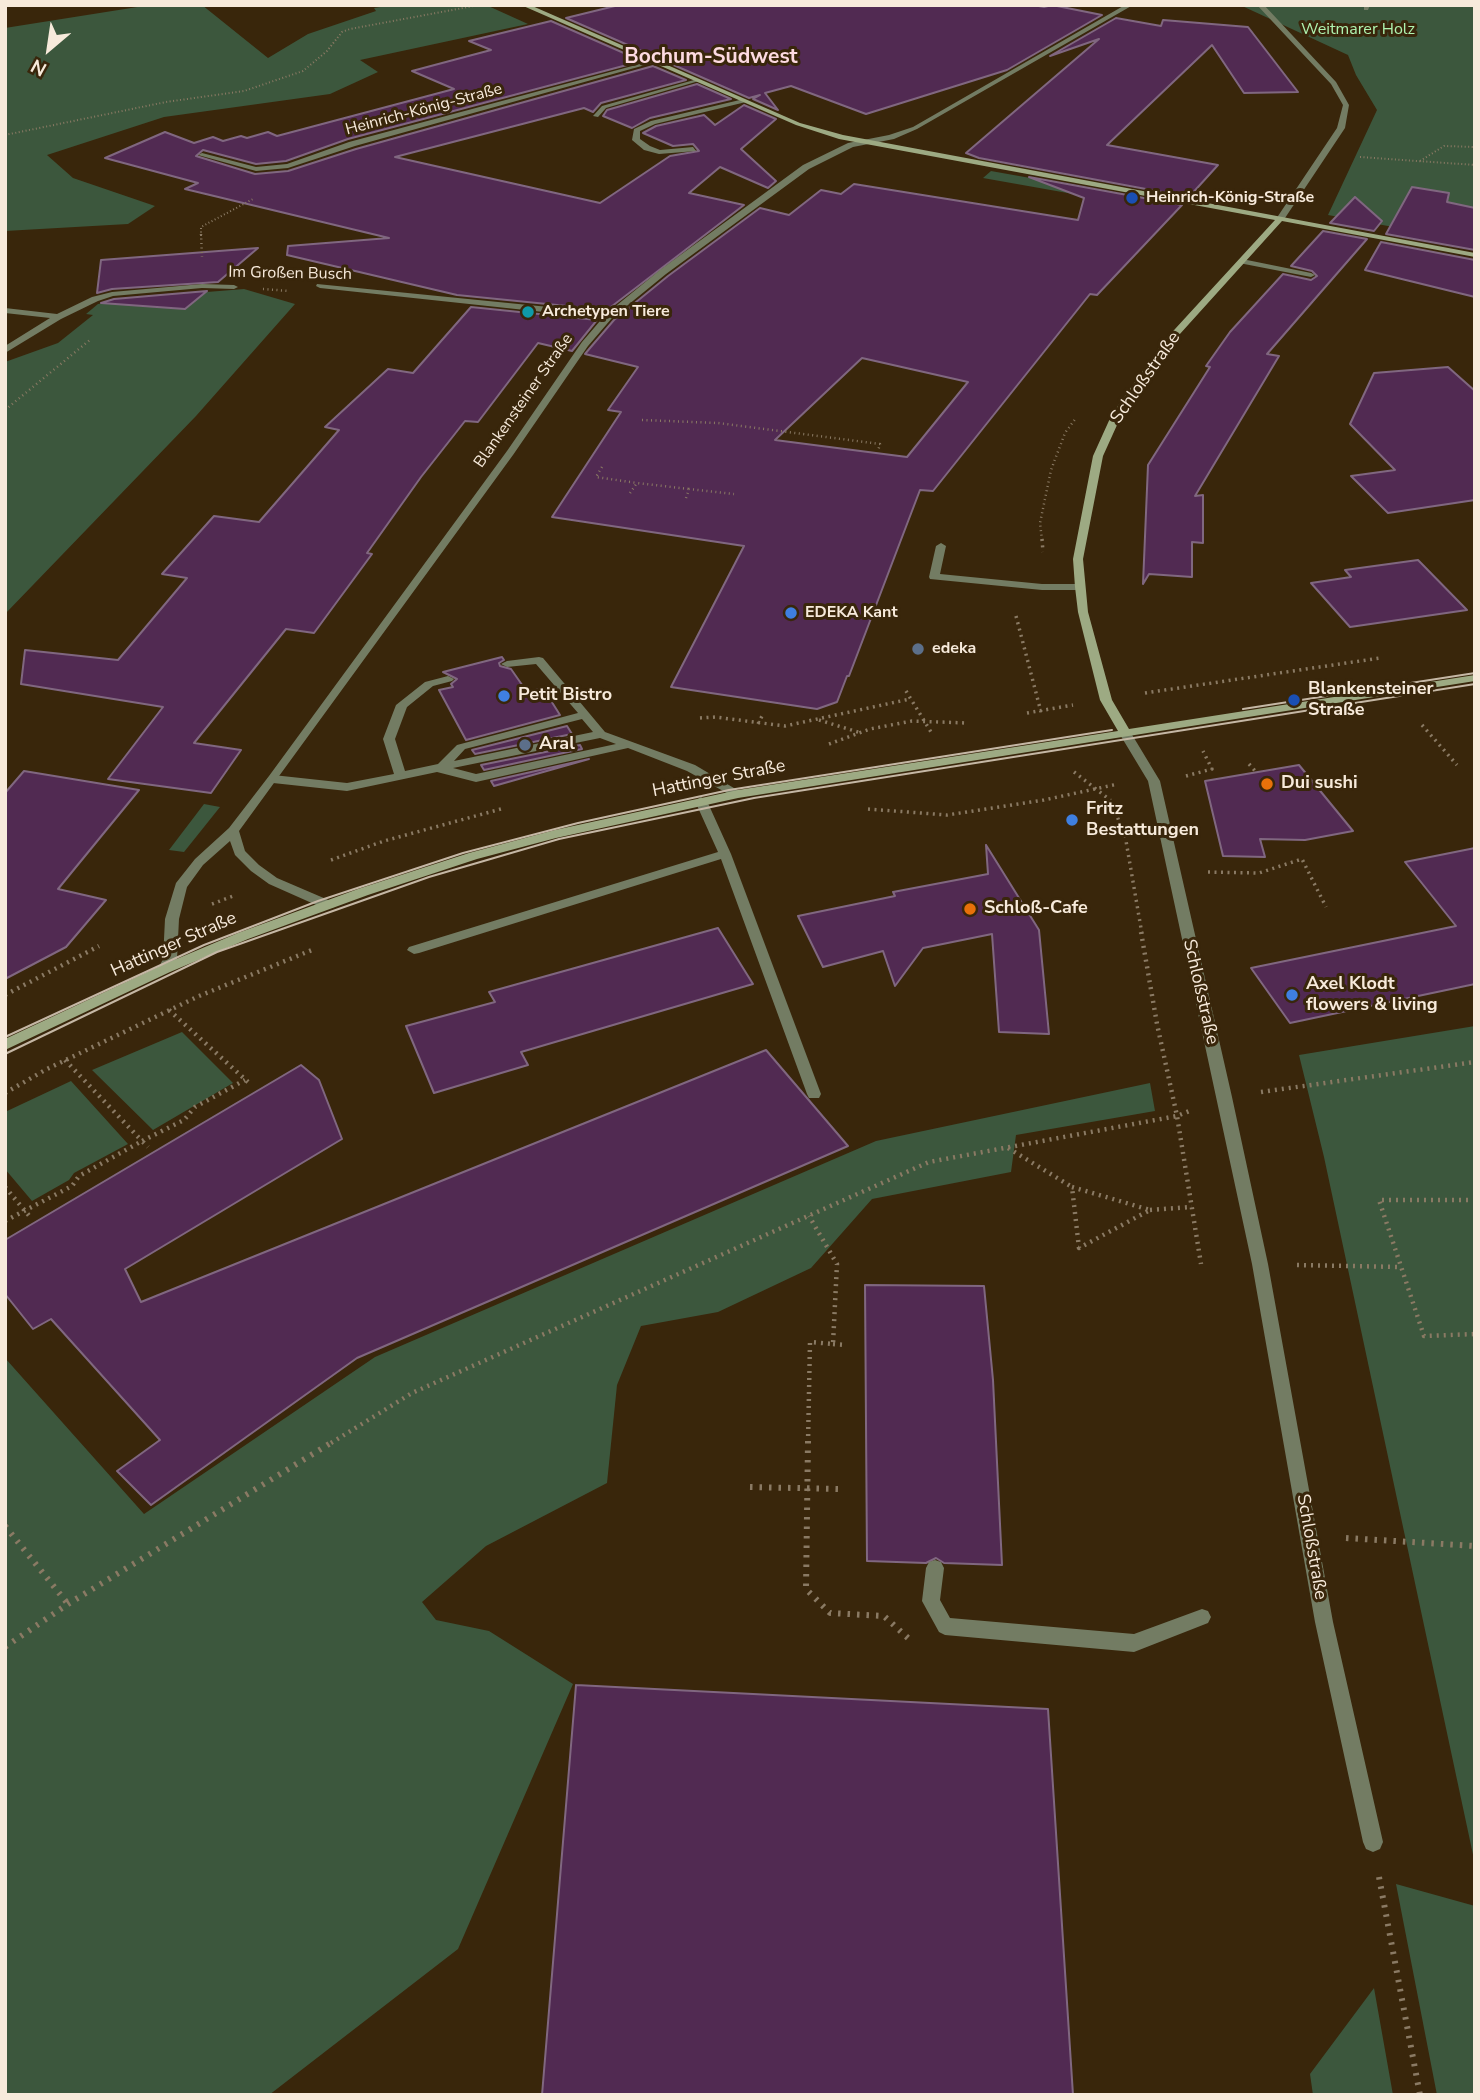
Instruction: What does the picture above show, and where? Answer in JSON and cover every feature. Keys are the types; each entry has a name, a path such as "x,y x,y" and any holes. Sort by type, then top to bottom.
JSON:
{"main road":[{"path":"524,5 798,124 865,142 1475,255"},
{"name":"Schloßstraße","path":"1125,733 1106,700 1083,612 1080,587 1078,559 1082,528 1098,456 1117,414 1167,343 1280,219"},
{"name":"Hattinger Straße","path":"5,1045 165,969 328,905 473,856 627,817 738,794 1475,678"}],"street":[{"name":"Blankensteiner Straße","path":"165,969 170,960 172,919 181,886 199,862 233,831 273,779 510,453 585,344 621,304 788,178 846,148 915,128 1130,5"},
{"name":"Schloßstraße","path":"1260,5 1334,83 1346,105 1341,128 1280,219"},
{"name":"Heinrich-König-Straße","path":"202,156 256,170 288,166 352,144 653,62"},
{"path":"596,116 604,107 696,80"},
{"path":"693,149 659,152 636,140 636,130 653,122 744,101"},
{"path":"1242,261 1311,275"},
{"name":"Im Großen Busch","path":"5,350 58,317 112,294 202,286 234,287"},
{"name":"Im Großen Busch","path":"320,286 609,316"},
{"path":"5,310 58,317"},
{"path":"941,546 934,577 1042,587 1080,587"},
{"path":"507,664 539,660 601,734 691,768 738,794"},
{"path":"401,776 389,739 402,705 429,684 448,679"},
{"path":"440,769 461,747 585,715"},
{"name":"Schloßstraße","path":"1125,733 1154,781 1225,1097 1259,1264 1324,1622 1373,1842"},
{"path":"273,779 347,788 601,734"},
{"path":"440,769 476,778 627,745"},
{"path":"701,801 725,854 814,1094"},
{"path":"233,831 239,852 255,868 273,881 328,905"},
{"path":"414,950 725,854"},
{"path":"935,1568 931,1601 945,1626 1134,1643 1202,1617"}],"path":[{"path":"5,135 166,102 244,91 303,71 327,51 342,32 350,29 479,5"},
{"path":"1420,161 1444,146 1475,147"},
{"path":"1324,154 1475,165"},
{"path":"202,260 201,227 259,196"},
{"name":"Im Großen Busch","path":"234,287 309,292 320,286"},
{"path":"5,410 94,336 39,330"},
{"path":"642,420 716,423 880,444 878,451"},
{"path":"712,431 716,423"},
{"path":"602,467 596,477 734,494"},
{"path":"630,493 637,483"},
{"path":"686,498 689,489"},
{"path":"1042,587 1015,615 1023,649 1040,710 1073,705"},
{"path":"1136,695 1145,693 1138,684"},
{"path":"906,691 931,732"},
{"path":"699,718 715,717 785,726 909,699"},
{"path":"758,724 763,713"},
{"path":"817,719 862,733"},
{"path":"825,744 870,729 923,721 973,724"},
{"path":"1422,725 1457,765"},
{"path":"1180,778 1212,769 1206,755"},
{"path":"1249,764 1256,772"},
{"path":"1076,776 1110,800 1125,835 1157,1024 1177,1116 1201,1265"},
{"path":"1173,871 1259,873 1302,859 1326,907"},
{"path":"202,907 237,895"},
{"path":"5,995 99,946"},
{"path":"5,1221 72,1186 79,1176 184,1119 195,1107 246,1081 169,1010"},
{"path":"65,1060 148,1147"},
{"path":"5,1647 68,1604 412,1393 929,1162 1177,1116 1225,1097 1475,1062"},
{"path":"1008,1148 1072,1186 1150,1210 1192,1207"},
{"path":"1072,1186 1079,1248 1150,1210"},
{"path":"5,1187 31,1218"},
{"path":"1475,1200 1379,1200 1424,1336 1475,1334"},
{"path":"809,1216 837,1264 833,1344"},
{"path":"1259,1264 1401,1267"},
{"path":"846,1345 810,1342 806,1589 830,1613 884,1616 911,1642"},
{"path":"750,1487 841,1489"},
{"path":"5,1526 68,1604"},
{"path":"1310,1536 1475,1546"},
{"path":"1373,1842 1420,2095"}],"green space":[{"path":"150,5 202,5 268,58 308,34 376,11 374,8 393,5 486,5 528,24 360,60 378,72 330,94 164,117 47,155 73,178 155,206 128,224 5,231 5,28"},
{"name":"Weitmarer Holz","path":"1240,5 1475,5 1475,242 1328,215 1377,110 1356,75 1348,55"},
{"path":"991,171 1064,184 1107,200 983,178"},
{"path":"244,289 295,304 196,416 5,614 5,362 58,343 93,315 86,314 98,304 132,298"},
{"path":"204,804 220,807 184,852 169,850"},
{"path":"1475,1026 1475,1864 1324,1157 1299,1055"},
{"path":"182,1032 233,1083 153,1130 92,1070"},
{"path":"71,1081 128,1144 74,1173 69,1180 32,1201 5,1169 5,1112"},
{"path":"1150,1083 1155,1111 1016,1135 1011,1172 872,1199 811,1268 718,1312 641,1326 617,1385 607,1483 486,1546 422,1602 436,1620 489,1631 573,1684 458,1949 269,2095 5,2095 5,1358 144,1514 375,1357 876,1141"},
{"path":"1396,1884 1475,1906 1475,2095 1437,2095"},
{"path":"1374,1988 1393,2095 1313,2095 1310,2074"}],"building":[{"path":"619,5 1052,5 1102,15 1007,70 866,114 791,86 765,93 778,110 753,99 760,95 749,98 566,18"},
{"path":"1116,18 1161,26 1163,20 1248,27 1298,92 1244,93 1212,45 1107,145 1218,165 1189,197 979,158 966,153 1099,39 1050,56"},
{"path":"551,21 642,61 348,139 286,161 256,164 203,150 196,156 255,174 288,171 356,149 653,66 686,80 601,103 593,112 584,108 395,157 600,203 670,156 699,151 693,144 673,146 643,133 656,126 704,115 715,125 744,105 776,119 741,149 776,181 768,188 720,167 689,193 744,205 607,310 457,295 287,255 288,246 389,238 185,189 198,183 105,158 165,132 194,143 213,137 223,141 268,132 277,136 454,89 412,71 491,50 469,41"},
{"path":"697,84 731,99 650,118 632,128 603,116 607,110"},
{"path":"1029,177 1182,205 1097,295 1090,294 933,491 920,490 837,702 817,709 671,687 744,546 552,517 621,412 608,410 638,367 585,354 590,348 614,320 760,208 789,215 821,190 841,194 854,184 1078,220 1084,198","holes":["862,358 968,382 907,457 775,440"]},
{"path":"1412,187 1449,193 1447,202 1475,208 1475,250 1386,234"},
{"path":"1355,197 1382,221 1374,231 1330,223"},
{"path":"1323,231 1367,239 1267,354 1279,356 1195,496 1203,495 1203,543 1192,542 1192,577 1149,574 1143,584 1148,465 1210,367 1206,366 1230,332 1283,274 1311,280 1317,276 1312,271 1291,266"},
{"path":"1381,242 1475,260 1475,297 1365,270"},
{"path":"258,248 218,282 112,289 97,293 101,260"},
{"path":"207,291 185,309 101,303 114,299"},
{"path":"471,307 597,320 572,351 538,343 478,422 465,421 421,477 367,553 372,554 314,633 286,629 194,743 241,750 211,793 108,779 163,707 21,684 25,650 118,660 187,578 162,574 214,516 259,522 339,430 325,427 388,369 413,373"},
{"path":"1448,367 1475,391 1475,500 1388,513 1351,476 1395,470 1350,424 1374,373"},
{"path":"1418,560 1467,610 1350,627 1311,583 1351,577 1345,570"},
{"path":"502,657 504,660 499,663 500,666 511,669 527,692 543,688 560,715 466,740 439,690 453,687 451,684 457,679 443,672"},
{"path":"567,726 572,734 475,754 472,750"},
{"path":"580,745 582,749 484,770 481,765"},
{"path":"589,759 494,786 491,781"},
{"path":"1299,765 1353,831 1305,840 1260,839 1265,857 1223,856 1205,781"},
{"path":"24,771 139,790 58,889 106,900 66,947 5,979 5,793"},
{"path":"986,845 1039,930 1049,1034 999,1032 992,934 923,948 895,986 883,951 823,967 798,916 895,896 893,892 988,874"},
{"path":"1475,848 1475,984 1290,1023 1251,968 1456,926 1405,862"},
{"path":"718,928 753,984 521,1052 528,1065 434,1093 406,1026 495,1002 489,992"},
{"path":"766,1050 848,1146 357,1358 151,1505 117,1471 160,1440 51,1319 33,1329 5,1294 5,1240 301,1065 319,1080 342,1139 125,1269 141,1302"},
{"path":"865,1285 984,1286 993,1380 1002,1565 944,1563 936,1558 926,1563 867,1561"},
{"path":"576,1685 1048,1709 1073,2095 542,2095"}],"tram line":[{"path":"1243,709 1475,673"},
{"path":"5,1054 217,952 429,877 559,839 754,798 1475,684"},
{"path":"5,1037 204,945 318,901 463,853 578,823 729,790 1112,730"}],"place":[{"name":"Heinrich-König-Straße","path":"1132,198"},
{"name":"Archetypen Tiere","path":"528,312"},
{"name":"EDEKA Kant","path":"791,613"},
{"name":"edeka","path":"918,649"},
{"name":"Petit Bistro","path":"504,696"},
{"name":"Blankensteiner Straße","path":"1294,700"},
{"name":"Aral","path":"525,745"},
{"name":"Dui sushi","path":"1267,784"},
{"name":"Fritz Bestattungen","path":"1072,820"},
{"name":"Schloß-Cafe","path":"970,909"},
{"name":"Axel Klodt flowers & living","path":"1292,995"}],"district":[{"name":"Bochum-Südwest","path":"711,58"}]}
